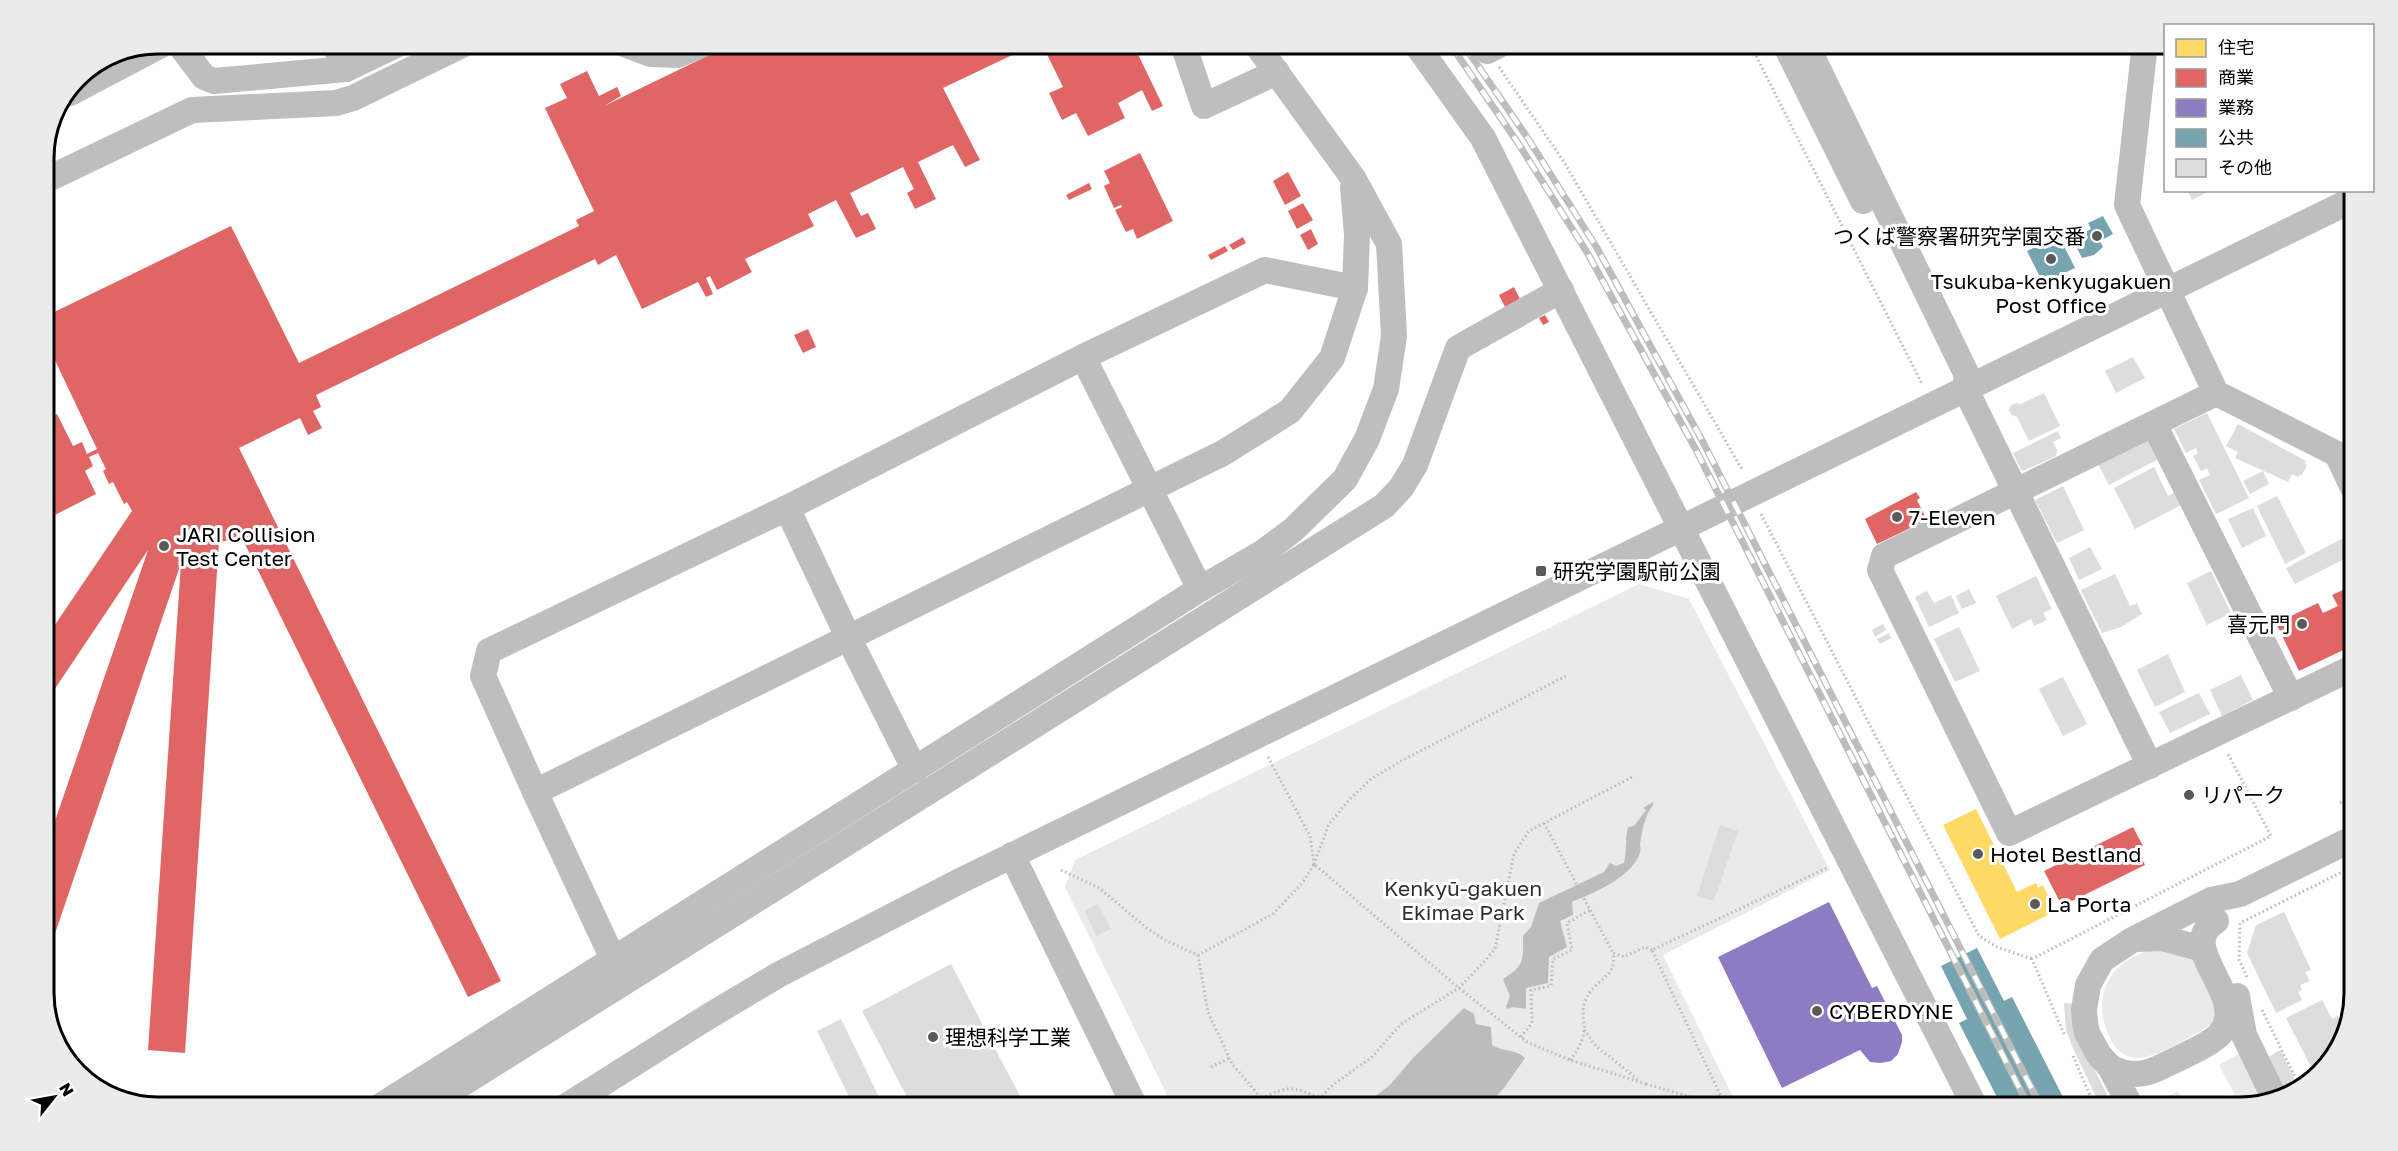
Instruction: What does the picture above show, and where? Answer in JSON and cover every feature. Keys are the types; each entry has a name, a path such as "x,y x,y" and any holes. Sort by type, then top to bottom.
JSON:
{"street":[{"path":"187,54 204,77 214,81 346,69 377,54"},
{"path":"339,54 346,69"},
{"path":"54,176 192,110 336,103 353,98 443,54"},
{"path":"651,54 679,54"},
{"path":"1186,54 1204,106 1276,72"},
{"path":"395,1097 1200,589 1262,553 1319,507 1345,479 1371,429 1386,389 1394,336 1389,244 1353,178 1263,54"},
{"path":"1423,54 1483,138 1971,1097"},
{"path":"1790,54 1952,382 1965,388"},
{"path":"1811,54 1965,369 1967,375 1965,388 2150,766"},
{"path":"2144,54 2127,205 2216,393 2337,454 2344,469"},
{"path":"85,85 141,56"},
{"path":"535,792 1223,453 1290,411 1332,358 1355,288 1357,235 1353,178"},
{"path":"581,1097 778,975 1012,855 2344,205"},
{"path":"613,959 483,676 489,651 787,508 1083,357 1265,270 1355,288"},
{"path":"441,1097 1384,506 1401,488 1415,465 1458,348 1561,290"},
{"path":"1083,357 1200,589"},
{"path":"2216,393 1884,556 1880,570 2009,833 2218,735 2344,672"},
{"path":"2154,424 2291,699"},
{"path":"787,508 915,770"},
{"path":"2126,1097 2110,1067 2099,1055 2087,1033 2084,1010 2086,992 2094,971 2102,960 2132,940 2211,900 2240,894 2344,843"},
{"path":"1012,855 1130,1097"},
{"path":"2110,1067 2129,1075 2149,1072 2218,1036 2226,1022 2226,999 2203,949 2204,932 2240,894"},
{"path":"2216,921 2212,937 2215,955 2237,997 2244,1035 2271,1091"},
{"path":"2132,940 2162,938 2203,949"}],"path":[{"path":"1498,54 1564,162 1743,471"},
{"path":"1755,54 1922,384"},
{"path":"1761,514 1979,936 1997,947 2032,959"},
{"path":"1198,955 1273,914 1303,882 1314,864 1329,824 1371,779 1401,761 1566,676"},
{"path":"2218,735 2271,836"},
{"path":"1268,757 1310,836 1314,864 1459,988 1527,1042 1570,1060 1691,1097"},
{"path":"1322,1097 1346,1074 1371,1058 1401,1024 1459,988 1495,949 1514,854 1529,831 1634,776"},
{"path":"2340,803 2344,801"},
{"path":"1544,823 1613,953 1615,962 1613,971 1591,989 1584,1004 1584,1030 1578,1051 1570,1060"},
{"path":"1652,950 1833,865"},
{"path":"1061,870 1099,888 1157,935 1198,955"},
{"path":"2248,980 2239,960 2240,923 2344,871"},
{"path":"1521,1037 1532,1023 1531,990 1551,986 1553,959 1572,950 1567,923 1590,910"},
{"path":"1613,953 1624,957 1645,947 1652,950 1721,1097"},
{"path":"1198,955 1208,1012 1230,1058 1260,1097"},
{"path":"2258,1001 2297,1080"},
{"path":"1584,1030 1596,1046 1625,1071 1646,1084"},
{"path":"1211,1067 1230,1058"},
{"path":"1265,1097 1276,1090 1291,1087 1315,1097"}],"green space":[{"name":"Kenkyū-gakuen Ekimae Park","path":"1639,584 1689,599 1830,870 1663,955 1733,1097 1168,1097 1065,887 1075,860"},
{"path":"2158,949 2190,953 2221,999 2211,1024 2163,1051 2136,1058 2121,1052 2111,1040 2104,1024 2103,994 2116,970 2128,960"},
{"path":"2244,1051 2264,1094 2236,1097 2219,1065"},
{"path":"2178,1091 2181,1097 2167,1097"}],"shaded area":[{"path":"1653,802 1644,823 1640,852 1635,862 1621,877 1572,902 1573,915 1560,921 1567,947 1549,957 1548,983 1526,988 1526,1009 1512,1007 1508,1009 1506,1007 1510,996 1503,979 1521,962 1523,936 1531,927 1539,903 1604,872 1610,863 1616,866 1624,863 1628,827 1634,826 1646,810 1643,808"},
{"path":"1464,1008 1474,1014 1476,1024 1491,1027 1492,1045 1518,1053 1525,1058 1495,1097 1374,1097 1390,1085 1413,1058"}],"building: 住宅":[{"name":"Hotel Bestland","path":"1976,809 2017,892 2036,883 2038,888 2043,885 2049,898 2045,900 2052,913 2000,939 1943,825"}],"building: 商業":[{"name":"JARI Collision Test Center","path":"711,54 1014,54 943,88 980,160 965,167 953,145 918,162 936,199 915,209 907,193 914,189 903,167 850,193 861,216 868,213 876,229 856,238 836,200 808,214 814,226 745,259 752,272 717,290 710,276 706,278 713,294 706,297 698,282 642,309 616,255 598,265 595,259 316,395 321,407 313,411 322,428 308,435 300,418 239,448 501,981 468,997 242,538 219,542 185,1053 148,1050 181,563 54,937 54,824 148,550 54,690 54,626 132,511 127,502 124,504 113,482 109,484 103,471 106,469 98,453 89,457 93,466 85,471 96,494 54,515 54,416 57,414 73,446 82,442 87,454 97,449 54,358 54,312 231,226 299,363 579,226 576,220 594,211 545,108 567,98 560,84 587,71 599,96 617,87 621,96 604,106"},
{"path":"1047,54 1138,54 1163,106 1152,111 1142,90 1118,103 1125,118 1088,136 1076,113 1062,120 1049,93 1063,87"},
{"path":"1140,153 1173,221 1137,239 1133,229 1126,232 1115,210 1122,207 1121,205 1114,208 1104,186 1110,183 1104,171"},
{"path":"1288,172 1301,196 1285,205 1273,181"},
{"path":"1089,183 1092,189 1069,200 1066,195"},
{"path":"1303,203 1313,220 1297,229 1288,211"},
{"path":"1311,229 1318,244 1308,250 1300,235"},
{"path":"1243,237 1246,243 1233,250 1229,245"},
{"path":"1225,246 1228,251 1211,260 1208,255"},
{"path":"1514,287 1520,299 1505,307 1499,295"},
{"path":"1545,315 1549,322 1543,325 1539,318"},
{"path":"808,329 816,347 803,353 794,335"},
{"name":"7-Eleven","path":"1916,492 1920,498 1917,500 1927,520 1877,544 1865,519"},
{"path":"2344,590 2344,650 2299,671 2276,623 2318,603 2323,613 2338,606 2332,595"},
{"path":"2133,827 2143,846 2137,849 2145,865 2062,906 2044,871"}],"building: 業務":[{"name":"CYBERDYNE","path":"1829,902 1872,988 1877,986 1902,1035 1902,1042 1898,1054 1891,1061 1870,1062 1860,1050 1782,1088 1718,957"}],"building: 公共":[{"name":"つくば警察署研究学園交番","path":"2103,216 2113,234 2100,241 2103,247 2094,255 2082,258 2074,242 2085,237 2083,233 2091,229 2088,223"},
{"path":"2059,236 2075,268 2043,283 2027,251"},
{"path":"1977,948 2004,1001 2012,997 2063,1097 1997,1097 1959,1023 1967,1019 1941,966"}],"building: その他":[{"path":"2188,192 2207,192 2192,200"},
{"path":"2133,357 2145,378 2116,393 2105,371"},
{"path":"2044,393 2060,426 2029,441 2017,417 2009,410 2011,405 2021,404"},
{"path":"2207,413 2249,498 2216,514 2199,480 2210,475 2207,468 2201,471 2193,456 2198,453 2196,448 2186,453 2174,429"},
{"path":"2238,424 2306,461 2307,465 2302,475 2298,477 2292,474 2288,482 2235,458 2238,452 2226,446"},
{"path":"2058,431 2061,438 2053,442 2057,450 2056,456 2021,470 2013,453"},
{"path":"2153,434 2164,456 2109,485 2098,464"},
{"path":"2154,467 2168,496 2176,492 2183,504 2135,529 2114,488"},
{"path":"2263,471 2269,484 2250,494 2243,481"},
{"path":"2063,486 2084,530 2057,543 2035,500"},
{"path":"2277,496 2306,553 2285,564 2257,506"},
{"path":"2253,508 2266,536 2242,548 2228,519"},
{"path":"2344,538 2344,559 2295,584 2286,568"},
{"path":"2090,547 2102,569 2079,580 2069,558"},
{"path":"2211,571 2231,613 2207,625 2187,583"},
{"path":"2115,574 2130,606 2137,603 2142,614 2121,627 2102,633 2081,590"},
{"path":"2036,576 2052,609 2043,613 2047,620 2034,626 2031,619 2012,629 1996,596"},
{"path":"1969,589 1976,603 1962,609 1956,596"},
{"path":"1927,591 1934,603 1951,595 1959,613 1929,627 1915,597"},
{"path":"1883,624 1886,630 1875,637 1872,630"},
{"path":"1959,627 1980,671 1955,682 1934,639"},
{"path":"1889,633 1891,638 1880,644 1877,639"},
{"path":"2168,654 2185,692 2155,707 2137,670"},
{"path":"2241,675 2253,700 2222,716 2210,690"},
{"path":"2063,677 2087,724 2063,736 2039,689"},
{"path":"2199,693 2210,714 2170,733 2159,712"},
{"path":"1720,825 1738,831 1714,901 1697,896"},
{"path":"1098,904 1111,929 1096,936 1085,911"},
{"path":"2284,912 2311,970 2305,972 2310,981 2300,985 2302,990 2298,992 2302,1000 2276,1013 2247,953 2256,925"},
{"name":"理想科学工業","path":"951,964 1021,1097 907,1097 862,1011"},
{"path":"2322,1000 2332,1019 2338,1016 2340,1020 2330,1045 2311,1068 2286,1018"},
{"path":"2064,1003 2075,1004 2082,1044 2108,1097 2096,1097 2066,1030"},
{"path":"841,1019 879,1097 849,1097 817,1031"},
{"path":"2281,1051 2295,1081 2282,1088 2267,1058"}],"railway":[{"path":"1457,54 1518,143 1588,254 1695,448 2024,1097"},
{"path":"1470,54 1527,137 1597,248 1704,444 2036,1097"}],"place":[{"name":"つくば警察署研究学園交番","path":"2097,236"},
{"name":"Tsukuba-kenkyugakuen Post Office","path":"2051,259"},
{"name":"7-Eleven","path":"1897,517"},
{"name":"JARI Collision Test Center","path":"164,546"},
{"name":"研究学園駅前公園","path":"1541,571"},
{"name":"喜元門","path":"2302,624"},
{"name":"リパーク","path":"2189,795"},
{"name":"Hotel Bestland","path":"1978,854"},
{"name":"La Porta","path":"2035,904"},
{"name":"CYBERDYNE","path":"1817,1011"},
{"name":"理想科学工業","path":"933,1037"}]}
